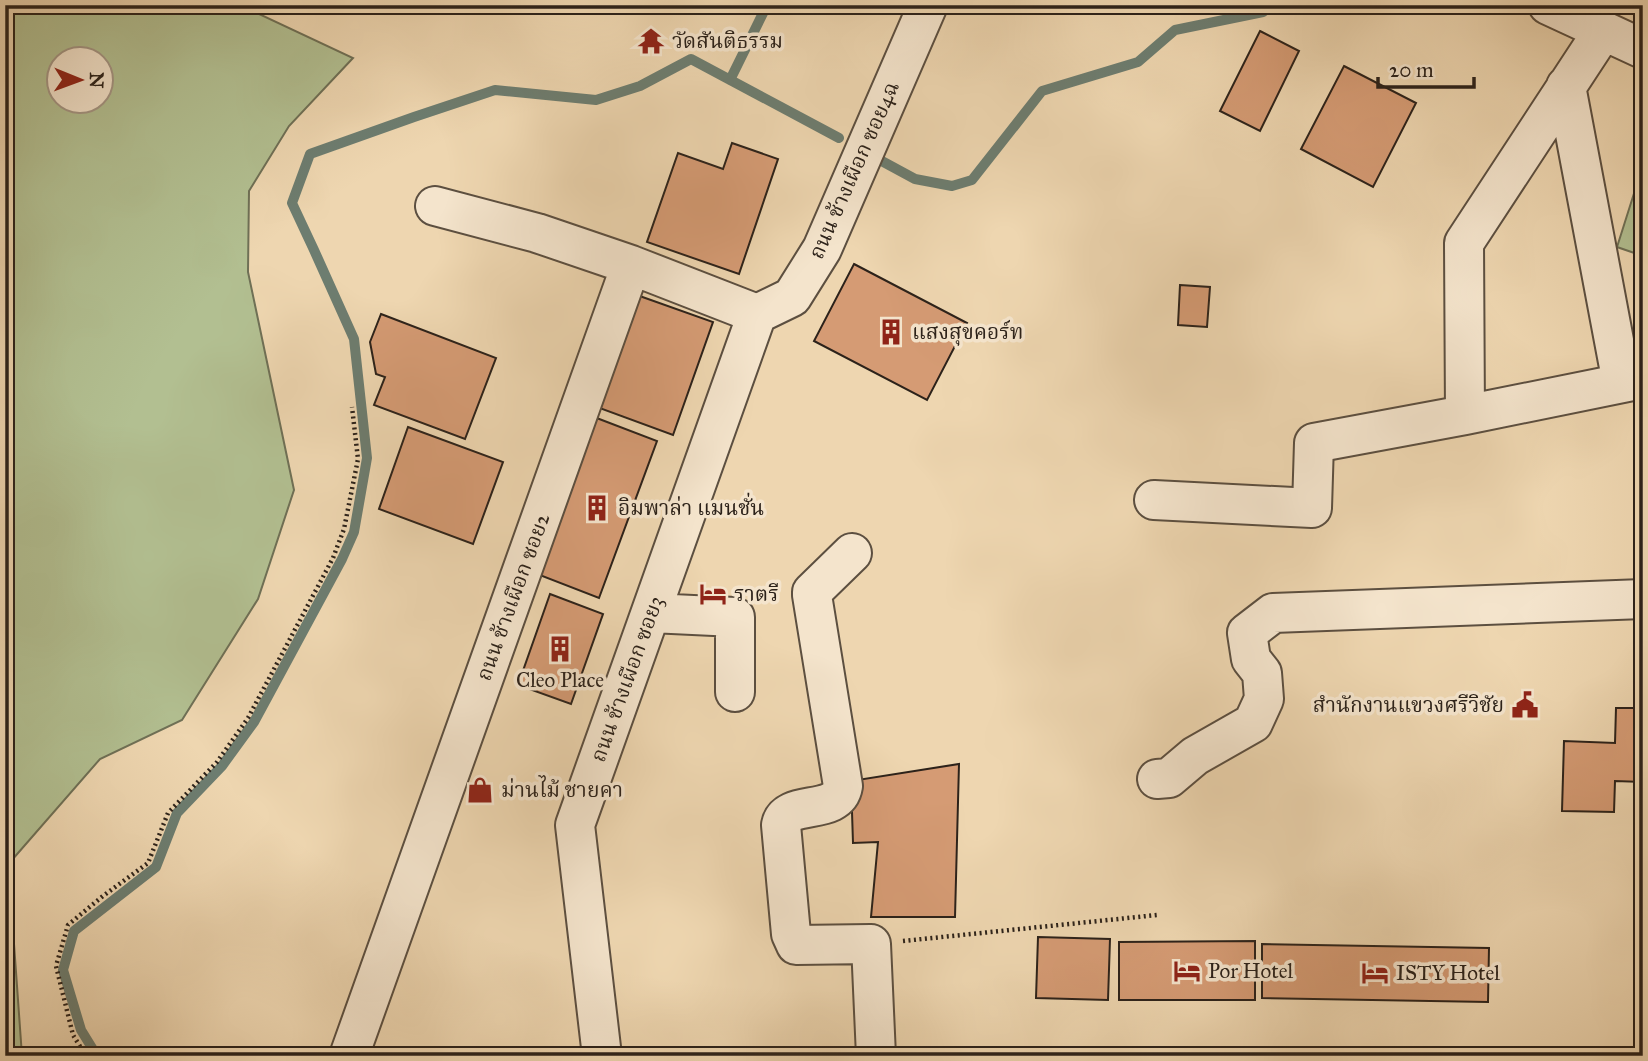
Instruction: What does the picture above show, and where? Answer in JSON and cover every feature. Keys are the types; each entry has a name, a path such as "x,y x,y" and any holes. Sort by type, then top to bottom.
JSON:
{"street":[{"name":"ถนน ช้างเผือก ซอย4ฉ","path":"757,314 792,297 822,249 928,5"},
{"path":"1548,5 1643,49"},
{"path":"1465,415 1464,243 1603,31"},
{"path":"1154,500 1312,508 1314,443 1632,381 1566,86"},
{"path":"435,206 537,233 631,265 757,314"},
{"name":"ถนน ช้างเผือก ซอย2","path":"349,1056 631,265"},
{"name":"ถนน ช้างเผือก ซอย3","path":"602,1056 575,825 757,314"},
{"path":"852,553 812,592 842,794 834,802 794,811 785,816 781,825 791,934 796,945 871,944 876,1056"},
{"path":"1157,779 1169,778 1195,756 1253,723 1264,699 1262,673 1251,659 1247,633 1273,614 1643,599"},
{"path":"651,613 735,617 735,692"}],"path":[{"path":"86,1056 73,1035 56,966 68,925 148,863 168,813 217,762 248,718 333,558 344,529 358,459 352,407"},
{"path":"871,944 1157,915"}],"green space":[{"path":"9,5 240,5 353,58 289,126 249,191 248,272 294,490 258,599 182,720 100,759 5,868 5,13"},
{"path":"1643,165 1643,256 1617,247"},
{"path":"5,912 14,944 22,1056 5,1056"}],"building":[{"path":"1260,31 1299,51 1260,131 1220,111"},
{"path":"1344,66 1416,103 1373,187 1301,149"},
{"path":"732,143 778,159 739,274 647,242 678,153 723,169"},
{"name":"แสงสุขคอร์ท","path":"854,264 967,323 927,400 814,341"},
{"path":"1180,285 1210,287 1207,327 1178,325"},
{"path":"634,294 713,322 673,435 594,406"},
{"path":"381,314 496,358 465,439 374,405 385,377 376,374 370,342"},
{"name":"อิมพาล่า แมนชั่น","path":"594,417 657,441 599,598 537,574"},
{"path":"408,427 503,462 473,544 379,509"},
{"name":"Cleo Place","path":"550,594 603,614 571,704 518,685"},
{"path":"1616,708 1643,708 1643,782 1615,781 1614,812 1562,811 1564,741 1615,743"},
{"path":"959,764 955,917 871,917 878,842 853,843 851,781"},
{"path":"1038,937 1110,939 1108,1000 1036,998"},
{"name":"Por Hotel","path":"1255,941 1255,1000 1119,1000 1119,942"},
{"name":"ISTY Hotel","path":"1262,944 1489,948 1488,1002 1262,998"},
{"path":"728,1049 853,1051 853,1056 728,1056"}],"waterway":[{"path":"730,80 767,5"},
{"path":"878,159 915,179 952,186 972,180 1042,91 1138,62 1175,30 1263,12 1272,5"},
{"path":"97,1056 81,1030 63,970 74,931 156,867 177,813 222,766 254,722 354,532 367,458 354,339 292,203 310,154 495,90 596,100 640,86 691,59 839,138"}],"place":[{"name":"วัดสันติธรรม","path":"651,41"},
{"name":"แสงสุขคอร์ท","path":"891,332"},
{"name":"อิมพาล่า แมนชั่น","path":"597,508"},
{"name":"ราตรี","path":"713,594"},
{"name":"Cleo Place","path":"560,649"},
{"name":"สำนักงานแขวงศรีวิชัย","path":"1525,705"},
{"name":"ม่านไม้ ชายคา","path":"480,790"},
{"name":"Por Hotel","path":"1187,971"},
{"name":"ISTY Hotel","path":"1375,973"}]}
